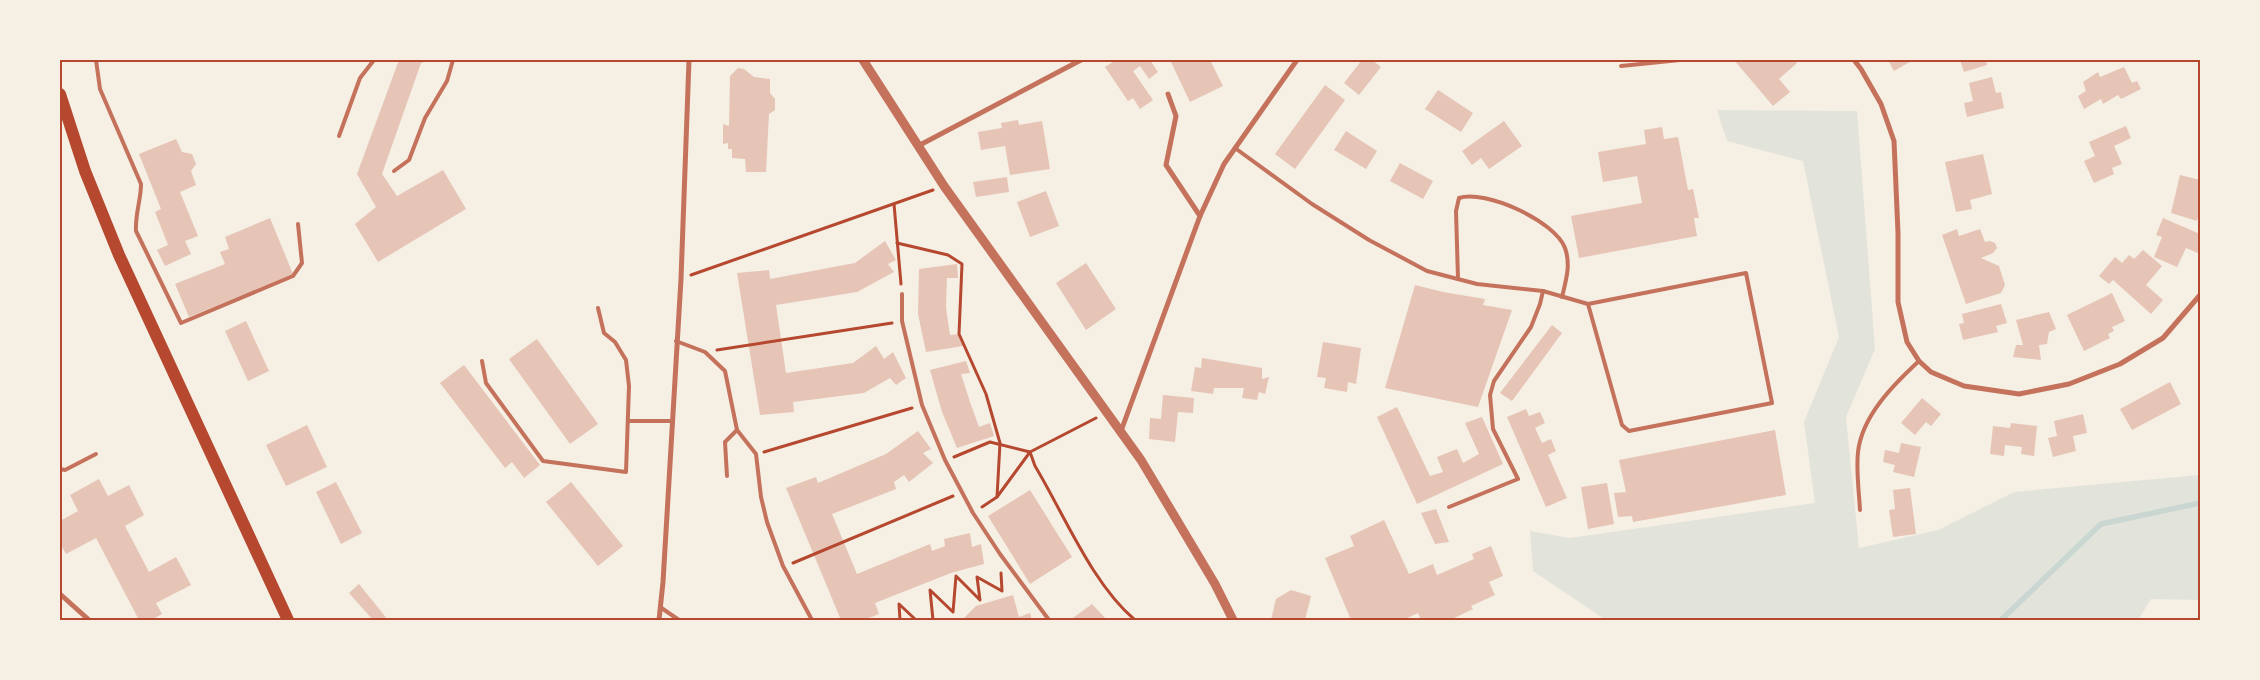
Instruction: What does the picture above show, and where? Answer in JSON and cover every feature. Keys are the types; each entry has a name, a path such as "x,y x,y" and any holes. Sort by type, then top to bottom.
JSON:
{"main road":[{"path":"60,94 85,171 119,255 288,620"}],"street":[{"path":"659,620 681,279 688,60"},
{"path":"862,60 944,186 1108,412 1164,496 1215,584 1232,620"},
{"path":"917,146 1081,60"},
{"path":"1121,431 1200,216 1224,164 1297,60"},
{"path":"1854,60 1881,104 1894,141 1898,233 1898,302 1907,342 1919,361 1931,372 1964,386 2019,394 2069,384 2120,364 2163,338 2200,295"},
{"path":"1168,94 1176,116 1166,165 1200,216"},
{"path":"60,594 89,620"}],"lane":[{"path":"96,60 100,89 141,184 136,231 181,322 294,276 302,263 298,224"},
{"path":"339,136 360,78 374,60"},
{"path":"394,171 409,160 425,118 446,80 453,60"},
{"path":"1621,66 1680,60"},
{"path":"1235,148 1312,204 1369,240 1427,271 1477,284 1543,291 1588,304 1746,273 1772,403 1629,431 1622,424 1588,304"},
{"path":"1458,279 1456,211 1459,198 1469,194 1525,212 1548,228 1565,246 1569,268 1562,297"},
{"path":"1449,507 1518,479 1493,429 1490,394 1494,381 1532,327 1543,291"},
{"path":"902,294 902,321 922,405 945,460 973,513 1000,554 1049,620"},
{"path":"482,361 486,383 543,461 626,472 629,386 626,360 614,342 604,333 598,308"},
{"path":"676,340 705,352 725,371 737,430 756,454 766,518 783,566 812,620"},
{"path":"1860,510 1858,454 1861,434 1871,415 1906,373 1919,361"},
{"path":"629,421 672,421"},
{"path":"727,476 725,442 737,430"},
{"path":"60,469 65,470 96,454"},
{"path":"660,607 678,620"}],"path":[{"path":"681,279 944,186"},
{"path":"894,204 902,294"},
{"path":"898,243 948,255 962,264 959,334 986,394 1000,443 997,498"},
{"path":"705,352 902,321"},
{"path":"756,454 922,405"},
{"path":"980,509 997,498 1030,452 1108,412"},
{"path":"945,460 990,442 1030,452"},
{"path":"1030,452 1035,466 1082,550 1115,599 1135,620"},
{"path":"783,566 962,492"},
{"path":"933,620 930,590 953,612 956,576 980,600 977,577 1002,592 1000,554"},
{"path":"900,620 899,604 916,620"}],"shaded area":[{"path":"1717,110 1857,111 1875,349 1846,417 1859,548 1938,530 2014,492 2200,475 2200,600 2151,599 2138,620 1606,620 1533,571 1530,531 1570,538 1815,503 1804,422 1839,337 1803,161 1727,141"}],"building":[{"path":"399,60 430,60 421,63 382,174 397,196 443,170 466,209 378,262 355,224 376,207 357,174"},
{"path":"1116,60 1150,60 1158,72 1149,79 1140,66 1133,71 1153,100 1140,109 1133,98 1128,101 1105,67"},
{"path":"1170,60 1210,60 1223,86 1190,102"},
{"path":"1362,60 1372,60 1381,67 1359,95 1344,83"},
{"path":"1734,60 1794,60 1797,63 1779,79 1790,92 1773,106"},
{"path":"1888,60 1913,60 1894,71"},
{"path":"1960,60 1986,60 1987,65 1964,72"},
{"path":"2124,67 2132,83 2137,81 2141,89 2121,99 2118,95 2103,104 2101,99 2084,109 2078,96 2086,91 2083,82 2098,72 2100,77"},
{"path":"738,68 744,69 754,77 770,79 770,93 775,99 775,110 769,114 766,172 746,172 745,159 732,158 732,149 728,149 728,143 723,144 723,124 729,126 730,76"},
{"path":"1992,77 1996,93 2001,92 2004,108 1967,117 1964,103 1973,101 1969,83"},
{"path":"1325,85 1345,100 1295,169 1275,154"},
{"path":"1438,90 1473,113 1461,132 1425,109"},
{"path":"1018,120 1019,125 1042,121 1050,169 1010,175 1005,146 981,150 978,132 1002,128 1001,123"},
{"path":"1504,121 1522,146 1489,169 1481,158 1472,165 1462,151"},
{"path":"2126,126 2131,138 2114,146 2122,164 2112,168 2114,174 2094,183 2084,161 2095,156 2089,142"},
{"path":"1662,127 1664,139 1678,137 1688,190 1693,189 1699,218 1694,218 1697,236 1579,258 1571,216 1642,203 1637,176 1603,182 1598,152 1646,144 1644,130"},
{"path":"1346,131 1377,151 1366,169 1334,150"},
{"path":"176,139 182,152 192,154 196,164 191,171 196,185 180,192 198,236 185,241 191,254 165,266 157,250 168,245 155,212 161,209 139,154"},
{"path":"1983,154 1992,194 1970,200 1972,209 1956,212 1945,162"},
{"path":"1400,163 1433,181 1423,199 1390,181"},
{"path":"2180,175 2200,180 2200,210 2197,221 2171,213"},
{"path":"1007,177 1009,192 976,197 973,182"},
{"path":"1046,191 1059,226 1030,237 1017,202"},
{"path":"270,218 293,274 189,317 175,284 225,264 220,252 229,249 225,237"},
{"path":"2163,218 2200,234 2200,254 2186,248 2177,267 2154,257 2162,237 2156,235"},
{"path":"1957,229 1959,236 1980,229 1985,242 1995,243 1997,248 1993,253 1981,258 1999,266 2005,285 2001,293 1966,304 1942,235"},
{"path":"885,241 896,260 888,264 894,272 857,292 776,305 786,373 853,363 876,346 884,359 893,352 906,378 896,385 890,378 864,393 793,402 794,412 760,415 737,273 769,270 770,279 855,263"},
{"path":"2143,250 2162,266 2146,285 2163,300 2151,314 2113,280 2109,284 2099,276 2115,257 2122,263 2129,255 2134,259"},
{"path":"1086,263 1116,309 1086,330 1056,283"},
{"path":"957,264 958,278 947,278 946,308 950,335 959,334 963,346 926,352 918,314 919,269"},
{"path":"1415,285 1485,299 1483,305 1512,310 1478,407 1385,388"},
{"path":"2112,293 2125,321 2112,327 2114,331 2108,334 2110,338 2084,351 2067,315"},
{"path":"2001,304 2007,323 1996,326 1998,332 1963,340 1959,324 1964,323 1962,314"},
{"path":"2049,312 2056,329 2049,332 2047,344 2039,345 2041,360 2013,357 2016,345 2023,345 2016,320"},
{"path":"246,321 269,371 248,381 225,331"},
{"path":"1552,325 1562,333 1512,401 1500,393"},
{"path":"537,339 598,424 570,444 509,359"},
{"path":"1323,342 1361,348 1356,384 1348,382 1347,392 1324,388 1326,378 1317,377"},
{"path":"1202,358 1262,368 1262,379 1269,377 1265,394 1259,392 1257,400 1242,398 1244,388 1214,388 1213,394 1191,391 1195,367 1201,368"},
{"path":"966,361 970,373 961,374 979,427 990,423 994,436 957,448 942,412 930,370"},
{"path":"464,365 540,465 524,478 512,462 505,468 440,383"},
{"path":"2170,382 2181,404 2132,430 2120,409"},
{"path":"1163,395 1194,398 1193,413 1178,412 1175,442 1149,439 1150,418 1161,419"},
{"path":"1922,398 1941,414 1931,426 1926,422 1915,435 1901,423"},
{"path":"1397,407 1430,476 1443,472 1437,457 1457,449 1463,463 1479,454 1465,423 1482,417 1503,464 1417,504 1377,417"},
{"path":"1526,409 1529,416 1540,412 1545,423 1535,428 1542,443 1551,439 1556,451 1548,455 1567,498 1546,507 1507,417"},
{"path":"2083,414 2087,433 2073,436 2076,451 2053,457 2048,438 2057,436 2054,421"},
{"path":"2011,423 2037,426 2034,456 2021,454 2022,447 2005,445 2004,456 1990,454 1993,426 2010,428"},
{"path":"307,425 327,467 286,486 266,445"},
{"path":"1775,430 1786,495 1633,522 1632,516 1618,517 1614,493 1626,492 1619,460"},
{"path":"918,431 931,449 923,453 933,463 909,482 904,475 894,482 896,489 832,514 857,574 930,544 932,551 945,546 944,539 970,533 972,547 981,544 984,564 951,573 875,603 879,614 864,620 841,620 786,488 816,477 818,483 886,454"},
{"path":"1901,443 1921,447 1914,477 1893,472 1895,465 1883,462 1885,450 1899,453"},
{"path":"99,479 108,496 129,485 144,515 125,526 149,572 176,557 191,585 156,603 162,614 151,620 139,620 96,538 66,554 60,543 60,521 78,511 70,495"},
{"path":"336,482 362,533 341,544 316,492"},
{"path":"571,482 623,546 598,566 546,502"},
{"path":"1607,483 1614,524 1588,529 1581,487"},
{"path":"1910,488 1916,534 1893,537 1889,510 1895,509 1893,490"},
{"path":"1030,490 1072,557 1030,584 988,516"},
{"path":"1436,509 1449,542 1435,544 1421,513"},
{"path":"1384,520 1409,574 1433,564 1437,575 1474,559 1472,554 1491,546 1503,576 1489,582 1495,595 1471,606 1473,609 1450,620 1421,620 1418,613 1403,620 1351,620 1325,558 1354,546 1350,536"},
{"path":"359,584 388,620 373,620 349,593"},
{"path":"1291,590 1311,596 1305,620 1271,620 1276,599"},
{"path":"1013,595 1019,617 1030,613 1032,620 962,620 976,606"},
{"path":"1092,604 1107,620 1075,620 1073,618"}],"waterway":[{"path":"2001,620 2101,524 2200,503"}]}
